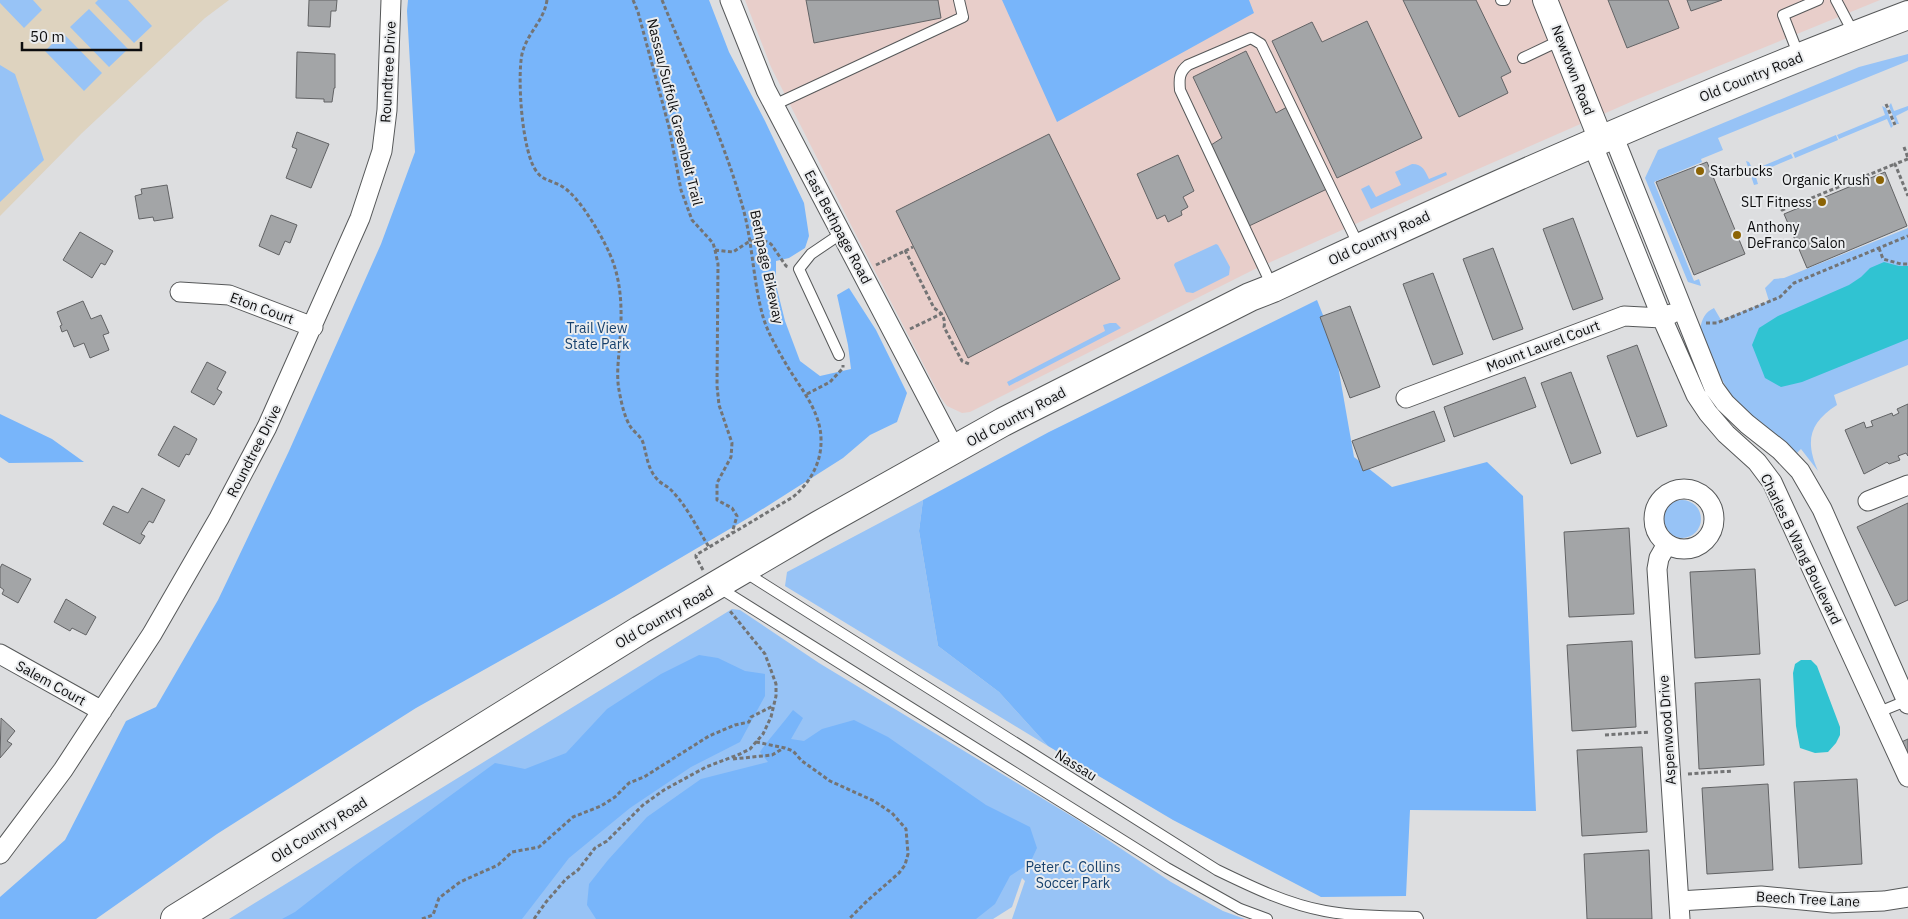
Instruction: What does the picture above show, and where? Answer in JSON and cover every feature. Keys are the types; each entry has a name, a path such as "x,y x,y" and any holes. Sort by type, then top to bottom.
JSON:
{"main road":[{"name":"Old Country Road","path":"175,919 640,630 819,525 1003,422 1250,297 1501,182 1800,57 1908,15"}],"street":[{"name":"Roundtree Drive","path":"0,854 63,770 152,634 219,518 267,427 360,218 382,151 387,110 391,0"},
{"name":"East Bethpage Road","path":"730,0 734,14 774,105 955,450"},
{"name":"Newtown Road","path":"1545,0 1602,140"},
{"name":"Charles B Wang Boulevard","path":"1602,140 1683,310 1714,388 1725,403 1747,424 1780,450 1800,471 1822,509 1908,701"},
{"name":"Charles B Wang Boulevard","path":"1602,140 1662,318 1686,376 1708,413 1726,434 1757,462 1772,482 1908,776"},
{"name":"Eton Court","path":"180,292 230,295 313,326"},
{"name":"Mount Laurel Court","path":"1406,398 1624,316 1662,318 1683,310"},
{"path":"1868,501 1908,485"},
{"name":"Aspenwood Drive","path":"1667,544 1659,558 1657,569 1679,910"},
{"name":"Salem Court","path":"0,654 102,711"},
{"name":"Beech Tree Lane","path":"1679,910 1761,896 1833,903 1884,901 1908,897"}],"lane":[{"path":"774,105 963,17 958,0"},
{"path":"1800,57 1783,15 1818,0"},
{"path":"1836,0 1854,35"},
{"path":"1272,288 1182,96 1179,78 1182,70 1188,65 1251,38 1261,44 1360,247"},
{"path":"1523,58 1561,40"},
{"path":"839,355 799,269 811,254 827,241 842,233"},
{"name":"Nassau","path":"742,570 1217,870 1273,896 1300,905 1354,915 1417,917 1418,919"},
{"path":"715,587 1167,868 1240,909 1267,919"},
{"path":"1879,712 1908,701"}],"path":[{"path":"548,0 545,12 527,40 522,54 520,78 521,105 524,136 530,162 537,174 564,187 576,200 589,217 613,261 619,286 621,313 619,388 630,426 642,440 646,459 657,479 669,488 680,501 709,548"},
{"name":"Nassau/Suffolk Greenbelt Trail","path":"633,0 638,12 669,127 681,190 692,220 713,243 718,264 717,386 719,405 732,443 731,457 717,483 717,500 732,508 737,516 732,534"},
{"name":"Bethpage Bikeway","path":"662,0 730,162 744,211 764,320 786,364 807,394 820,430 822,442 814,471 806,486 793,497 696,555 715,587"},
{"path":"1886,104 1895,125"},
{"path":"1780,202 1782,210 1895,164 1908,158 1904,147"},
{"path":"1895,164 1908,196"},
{"path":"1703,324 1717,323 1780,298 1794,283 1908,236"},
{"path":"715,250 732,252 750,241 763,240 772,244 786,266 799,269"},
{"path":"873,266 913,247"},
{"path":"1879,248 1884,259 1901,264 1908,262"},
{"path":"905,250 934,308 943,313 944,327 962,361 969,364"},
{"path":"907,330 943,313"},
{"path":"807,394 830,382 843,368 839,355"},
{"path":"534,919 546,902 566,879 578,870 595,848 607,841 643,805 664,790 706,767 740,754 756,742 768,725 774,706 776,684 765,654 715,587"},
{"path":"422,919 433,915 439,898 460,882 498,865 512,852 539,847 573,817 601,806 615,797 629,783 644,777 709,736 734,725 749,722 752,717 774,706"},
{"path":"1605,735 1650,732"},
{"path":"756,742 793,751 802,761 830,781 874,801 886,809 906,829 908,854 905,865 894,878 866,901 849,919"},
{"path":"726,760 772,755 785,748"},
{"path":"1688,774 1733,771"}],"shaded area":[{"path":"0,0 229,0 205,18 82,133 0,216"},
{"path":"745,0 1880,0 1633,101 1253,270 970,412 962,413 947,406 941,398 771,67"},
{"path":"1884,262 1908,266 1908,339 1802,382 1781,387 1765,378 1752,345 1759,328 1778,316 1849,285 1870,268"},
{"path":"1801,660 1811,660 1817,666 1840,727 1840,735 1828,752 1815,753 1800,748 1796,726 1793,673 1795,664"}],"green space":[{"path":"0,0 33,0 42,10 24,28 0,3"},
{"path":"98,0 128,0 152,26 134,43 95,3"},
{"name":"Trail View State Park","path":"408,0 709,0 729,52 765,121 804,203 809,236 805,248 789,258 776,261 776,285 785,321 800,361 820,376 851,369 848,345 837,295 849,288 876,330 907,393 897,422 870,435 843,458 750,517 614,597 416,708 217,834 96,919 0,919 0,897 65,840 126,721 156,707 218,600 289,451 381,244 415,152 407,11"},
{"path":"1002,0 1249,0 1254,13 1057,122"},
{"path":"89,9 128,49 109,67 70,27"},
{"path":"63,33 102,73 84,91 45,51"},
{"path":"1908,54 1908,61 1718,138 1723,150 1701,159 1702,162 1654,182 1694,281 1699,279 1701,286 1688,282 1645,178 1658,150 1859,67"},
{"path":"0,65 15,74 44,160 0,202"},
{"path":"1891,103 1894,111 1908,106 1908,110 1896,116 1899,124 1896,124 1889,106"},
{"path":"1882,106 1886,108 1893,126 1891,128 1887,119 1839,139 1837,135 1885,115"},
{"path":"1836,135 1838,140 1795,158 1793,153"},
{"path":"1791,154 1793,158 1755,174 1758,184 1754,185 1746,161 1749,162 1753,170"},
{"path":"1412,164 1421,167 1429,179 1446,172 1447,175 1371,209 1361,189 1369,185 1376,197 1401,185 1395,172"},
{"path":"1908,228 1908,365 1834,395 1837,405 1820,419 1812,434 1812,451 1818,471 1801,449 1797,453 1746,411 1733,397 1721,379 1700,329 1704,316 1714,308 1721,320 1769,301 1765,288 1774,279 1784,278"},
{"path":"1216,244 1230,267 1229,275 1193,293 1186,292 1174,265 1175,263"},
{"path":"1317,300 1334,343 1354,457 1392,487 1487,462 1523,496 1536,811 1410,810 1406,896 1321,897 1173,820 1048,746 999,692 938,646 919,531 923,500 1049,432"},
{"path":"1116,323 1121,328 1009,386 1007,382 1105,331 1103,325"},
{"path":"0,414 52,439 84,462 9,463 0,457"},
{"path":"923,500 919,531 938,646 999,692 1048,746 785,586 787,572"},
{"path":"1682,500 1695,506 1701,519 1695,532 1682,538 1669,532 1663,519 1669,506"},
{"name":"Peter C. Collins Soccer Park","path":"732,609 740,610 819,663 1078,820 1171,882 1223,911 1245,919 1012,919 1025,881 1022,878 1012,907 993,919 229,919"},
{"path":"699,655 718,658 745,671 765,674 765,696 740,742 691,767 630,808 569,858 522,919 282,919 295,912 354,866 495,763 525,769 566,753 607,709 661,674"},
{"path":"793,710 803,718 791,739 804,741 822,729 854,720 888,737 986,805 1030,827 1037,848 1030,863 1010,876 995,904 976,919 596,919 587,905 589,884 647,817 701,779 768,762 760,752"}],"building":[{"path":"309,0 337,0 336,11 331,11 330,27 308,26"},
{"path":"806,0 938,0 941,18 814,43"},
{"path":"1403,0 1476,0 1511,72 1501,77 1508,93 1459,117"},
{"path":"1608,0 1668,0 1679,28 1627,48"},
{"path":"1687,0 1722,0 1691,11"},
{"path":"1367,21 1422,138 1337,178 1272,41 1312,22 1322,42"},
{"path":"1246,51 1276,113 1287,107 1327,189 1249,226 1211,145 1222,138 1193,77"},
{"path":"297,52 335,54 335,88 332,102 324,102 324,99 296,98"},
{"path":"297,132 329,144 311,188 286,178 297,149 292,147"},
{"path":"1049,134 1120,279 968,358 896,211"},
{"path":"1178,155 1194,191 1183,197 1188,207 1181,211 1182,215 1168,222 1165,215 1157,219 1137,174"},
{"path":"1707,162 1745,254 1694,275 1656,182"},
{"path":"1885,172 1907,226 1807,268 1784,214"},
{"path":"167,185 173,218 154,221 153,217 139,219 135,196 142,194 141,189"},
{"path":"271,215 297,225 290,243 285,241 279,255 259,246"},
{"path":"1573,218 1603,299 1573,310 1543,229"},
{"path":"80,232 113,251 105,265 101,263 92,278 63,260"},
{"path":"1493,248 1523,329 1493,340 1463,259"},
{"path":"1433,273 1463,354 1433,365 1403,284"},
{"path":"83,301 91,319 101,315 109,333 103,335 109,350 90,358 84,343 74,347 67,330 62,332 60,326 62,325 57,312"},
{"path":"1350,306 1380,387 1350,398 1320,317"},
{"path":"1637,345 1667,426 1637,437 1607,356"},
{"path":"207,362 226,372 217,389 222,392 214,405 191,392"},
{"path":"1571,372 1601,453 1571,464 1541,383"},
{"path":"1525,377 1536,407 1454,437 1444,407"},
{"path":"1908,404 1908,456 1906,453 1898,456 1900,460 1889,464 1887,462 1864,474 1845,430 1864,422 1866,428 1873,426 1871,421 1892,413 1893,416 1899,413 1897,409"},
{"path":"1434,411 1445,441 1363,471 1352,441"},
{"path":"174,426 197,439 189,455 186,454 179,467 158,455"},
{"path":"142,488 165,500 153,523 149,521 141,534 145,536 140,544 103,524 113,506 128,513"},
{"path":"1908,503 1908,600 1895,606 1857,527"},
{"path":"1629,528 1634,614 1569,617 1564,532"},
{"path":"2,564 31,579 18,603 2,594 4,590 0,587 0,568"},
{"path":"1755,569 1760,654 1695,658 1690,572"},
{"path":"66,599 96,617 86,635 72,628 70,631 54,622"},
{"path":"1632,641 1636,727 1572,731 1567,645"},
{"path":"1760,679 1764,765 1699,769 1695,683"},
{"path":"1,718 15,731 7,741 12,744 0,758"},
{"path":"1908,739 1908,755 1886,749"},
{"path":"1642,747 1647,832 1582,836 1577,750"},
{"path":"1857,779 1862,864 1799,868 1794,782"},
{"path":"1768,784 1773,870 1707,874 1702,788"},
{"path":"1649,850 1652,919 1587,919 1584,854"}],"place":[{"name":"Starbucks","path":"1700,171"},
{"name":"Organic Krush","path":"1880,180"},
{"name":"SLT Fitness","path":"1822,202"},
{"name":"Anthony DeFranco Salon","path":"1737,235"}]}
